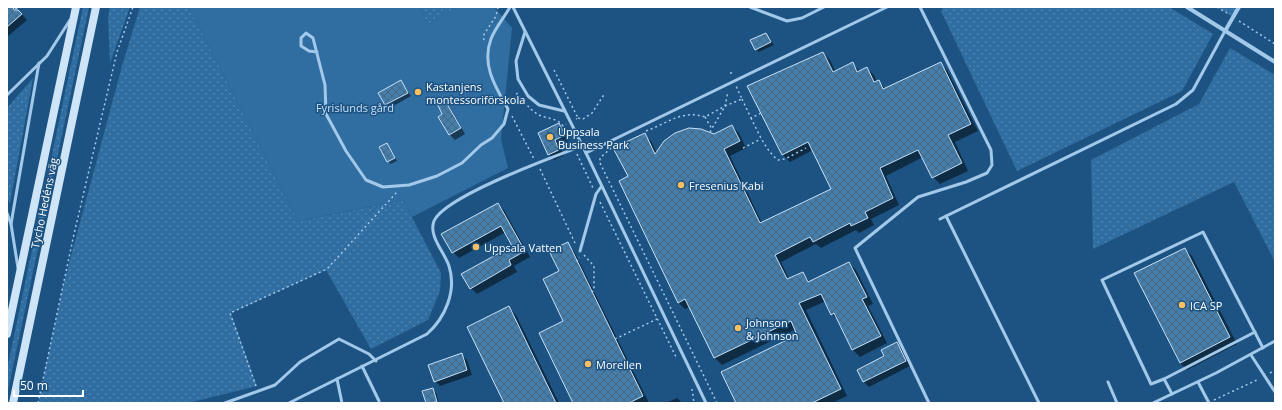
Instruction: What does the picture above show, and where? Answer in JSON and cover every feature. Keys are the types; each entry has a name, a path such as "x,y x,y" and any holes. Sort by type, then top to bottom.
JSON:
{"main road":[{"name":"Tycho Hedéns väg","path":"13,403 96,7"},
{"name":"Tycho Hedéns väg","path":"7,334 76,9"}],"street":[{"path":"1187,7 1275,62"},
{"path":"1225,31 1239,7"}],"lane":[{"path":"317,52 309,51 301,46 300,38 306,33 313,38 317,52 325,85 326,114 346,151 366,180 383,187 409,185 437,176 462,163 481,145 492,138 504,124 508,110 495,87 488,67 488,51 491,38 510,7"},
{"path":"513,7 586,154 706,403"},
{"path":"750,7 787,21 802,18 824,7"},
{"path":"760,7 766,13"},
{"path":"586,154 887,7"},
{"path":"920,7 991,150 992,165 987,173 966,182 918,197 854,248 930,403"},
{"path":"7,95 47,56 76,9"},
{"path":"940,219 1176,104 1193,90 1225,31"},
{"path":"525,32 516,60 518,79 528,96 539,105 564,111"},
{"path":"11,224 39,64"},
{"path":"289,403 427,334 436,325 452,293 452,280 449,266 432,228 434,220 451,205 477,188 582,146"},
{"path":"580,251 596,194 601,187"},
{"path":"7,213 11,224 19,275"},
{"path":"946,216 1039,403"},
{"path":"1254,332 1164,379 1151,384 1102,280 1203,232 1263,348"},
{"path":"225,403 275,384 300,362 339,339 369,354 376,360"},
{"path":"1153,403 1198,382 1275,341"},
{"path":"1251,355 1275,392"},
{"path":"362,366 378,401"},
{"path":"337,379 342,403"},
{"path":"1164,379 1172,394"},
{"path":"1108,382 1117,403"},
{"path":"1198,382 1209,403"}],"path":[{"path":"38,403 74,234 115,59 133,7"},
{"path":"1217,7 1275,44"},
{"path":"710,132 725,106 732,83 731,72"},
{"path":"732,83 742,99 761,139 772,156 778,160 785,159 806,148"},
{"path":"517,91 508,110 537,164 580,251 594,266 594,290 592,292"},
{"path":"578,118 583,119 592,113 605,93"},
{"path":"705,117 742,99"},
{"path":"751,118 761,113"},
{"path":"644,132 688,114 697,114 705,117 712,129"},
{"path":"743,148 761,139"},
{"path":"612,147 600,158 600,163 717,403"},
{"path":"574,149 678,360"},
{"path":"258,391 230,313 327,269 403,186"},
{"path":"614,339 657,319"},
{"path":"1209,403 1275,370"},
{"path":"692,388 694,403"}],"green space":[{"path":"83,7 89,7 7,395 7,369"},
{"path":"110,7 130,7 110,63 108,17"},
{"path":"140,7 189,7 298,221 403,200 441,273 440,291 428,320 371,349 326,270 231,313 257,386 188,403 38,403 63,286 122,66"},
{"name":"Fyrislunds gård","path":"189,7 420,7 427,25 457,7 494,7 512,28 501,139 508,168 412,217 403,200 298,221"},
{"path":"420,7 457,7 427,25"},
{"path":"943,7 1169,7 1213,34 1182,91 1017,171 941,11"},
{"path":"1217,7 1239,7 1233,17"},
{"path":"1230,48 1275,75 1275,262 1234,182 1093,249 1091,160 1199,104"},
{"path":"33,78 10,203 7,198 7,108"}],"building":[{"path":"7,7 13,7 14,10 18,10 22,14 7,27"},
{"path":"766,33 771,42 755,50 750,40"},
{"name":"Fresenius Kabi","path":"823,52 833,72 853,62 857,72 867,67 874,82 879,80 883,89 941,62 971,124 948,135 962,163 932,178 918,150 880,168 893,198 865,212 868,218 851,226 850,223 813,242 810,237 775,255 787,279 803,272 808,282 849,262 867,297 862,299 881,336 852,350 834,313 831,315 821,294 799,303 841,389 812,403 736,403 721,372 797,335 791,321 714,358 685,299 678,303 619,181 628,176 613,148 645,133 655,154 664,141 675,133 689,128 701,129 714,134 732,125 740,141 724,149 760,223 831,189 808,142 782,155 747,86"},
{"path":"401,80 408,93 385,105 378,93"},
{"path":"443,97 461,128 449,135 438,117 442,114 436,101"},
{"name":"Uppsala Business Park","path":"559,123 565,135 555,140 559,150 548,155 538,133"},
{"path":"387,143 395,158 387,162 379,147"},
{"path":"498,203 525,251 509,260 511,265 470,289 461,274 512,246 501,226 452,253 441,234"},
{"path":"568,242 643,396 629,403 573,403 539,333 563,321 543,279 559,271 549,251"},
{"name":"ICA SP","path":"1185,248 1230,337 1180,363 1134,273"},
{"path":"509,306 556,403 504,403 467,327"},
{"path":"897,342 906,361 863,382 857,370 884,356 881,350"},
{"path":"462,353 467,370 434,382 428,365"},
{"path":"433,388 437,402 426,403 422,391"}],"place":[{"name":"Kastanjens montessoriförskola","path":"418,92"},
{"name":"Uppsala Business Park","path":"550,137"},
{"name":"Fresenius Kabi","path":"681,185"},
{"name":"Uppsala Vatten","path":"476,247"},
{"name":"ICA SP","path":"1182,305"},
{"name":"Johnson & Johnson","path":"738,328"},
{"name":"Morellen","path":"588,364"}]}
